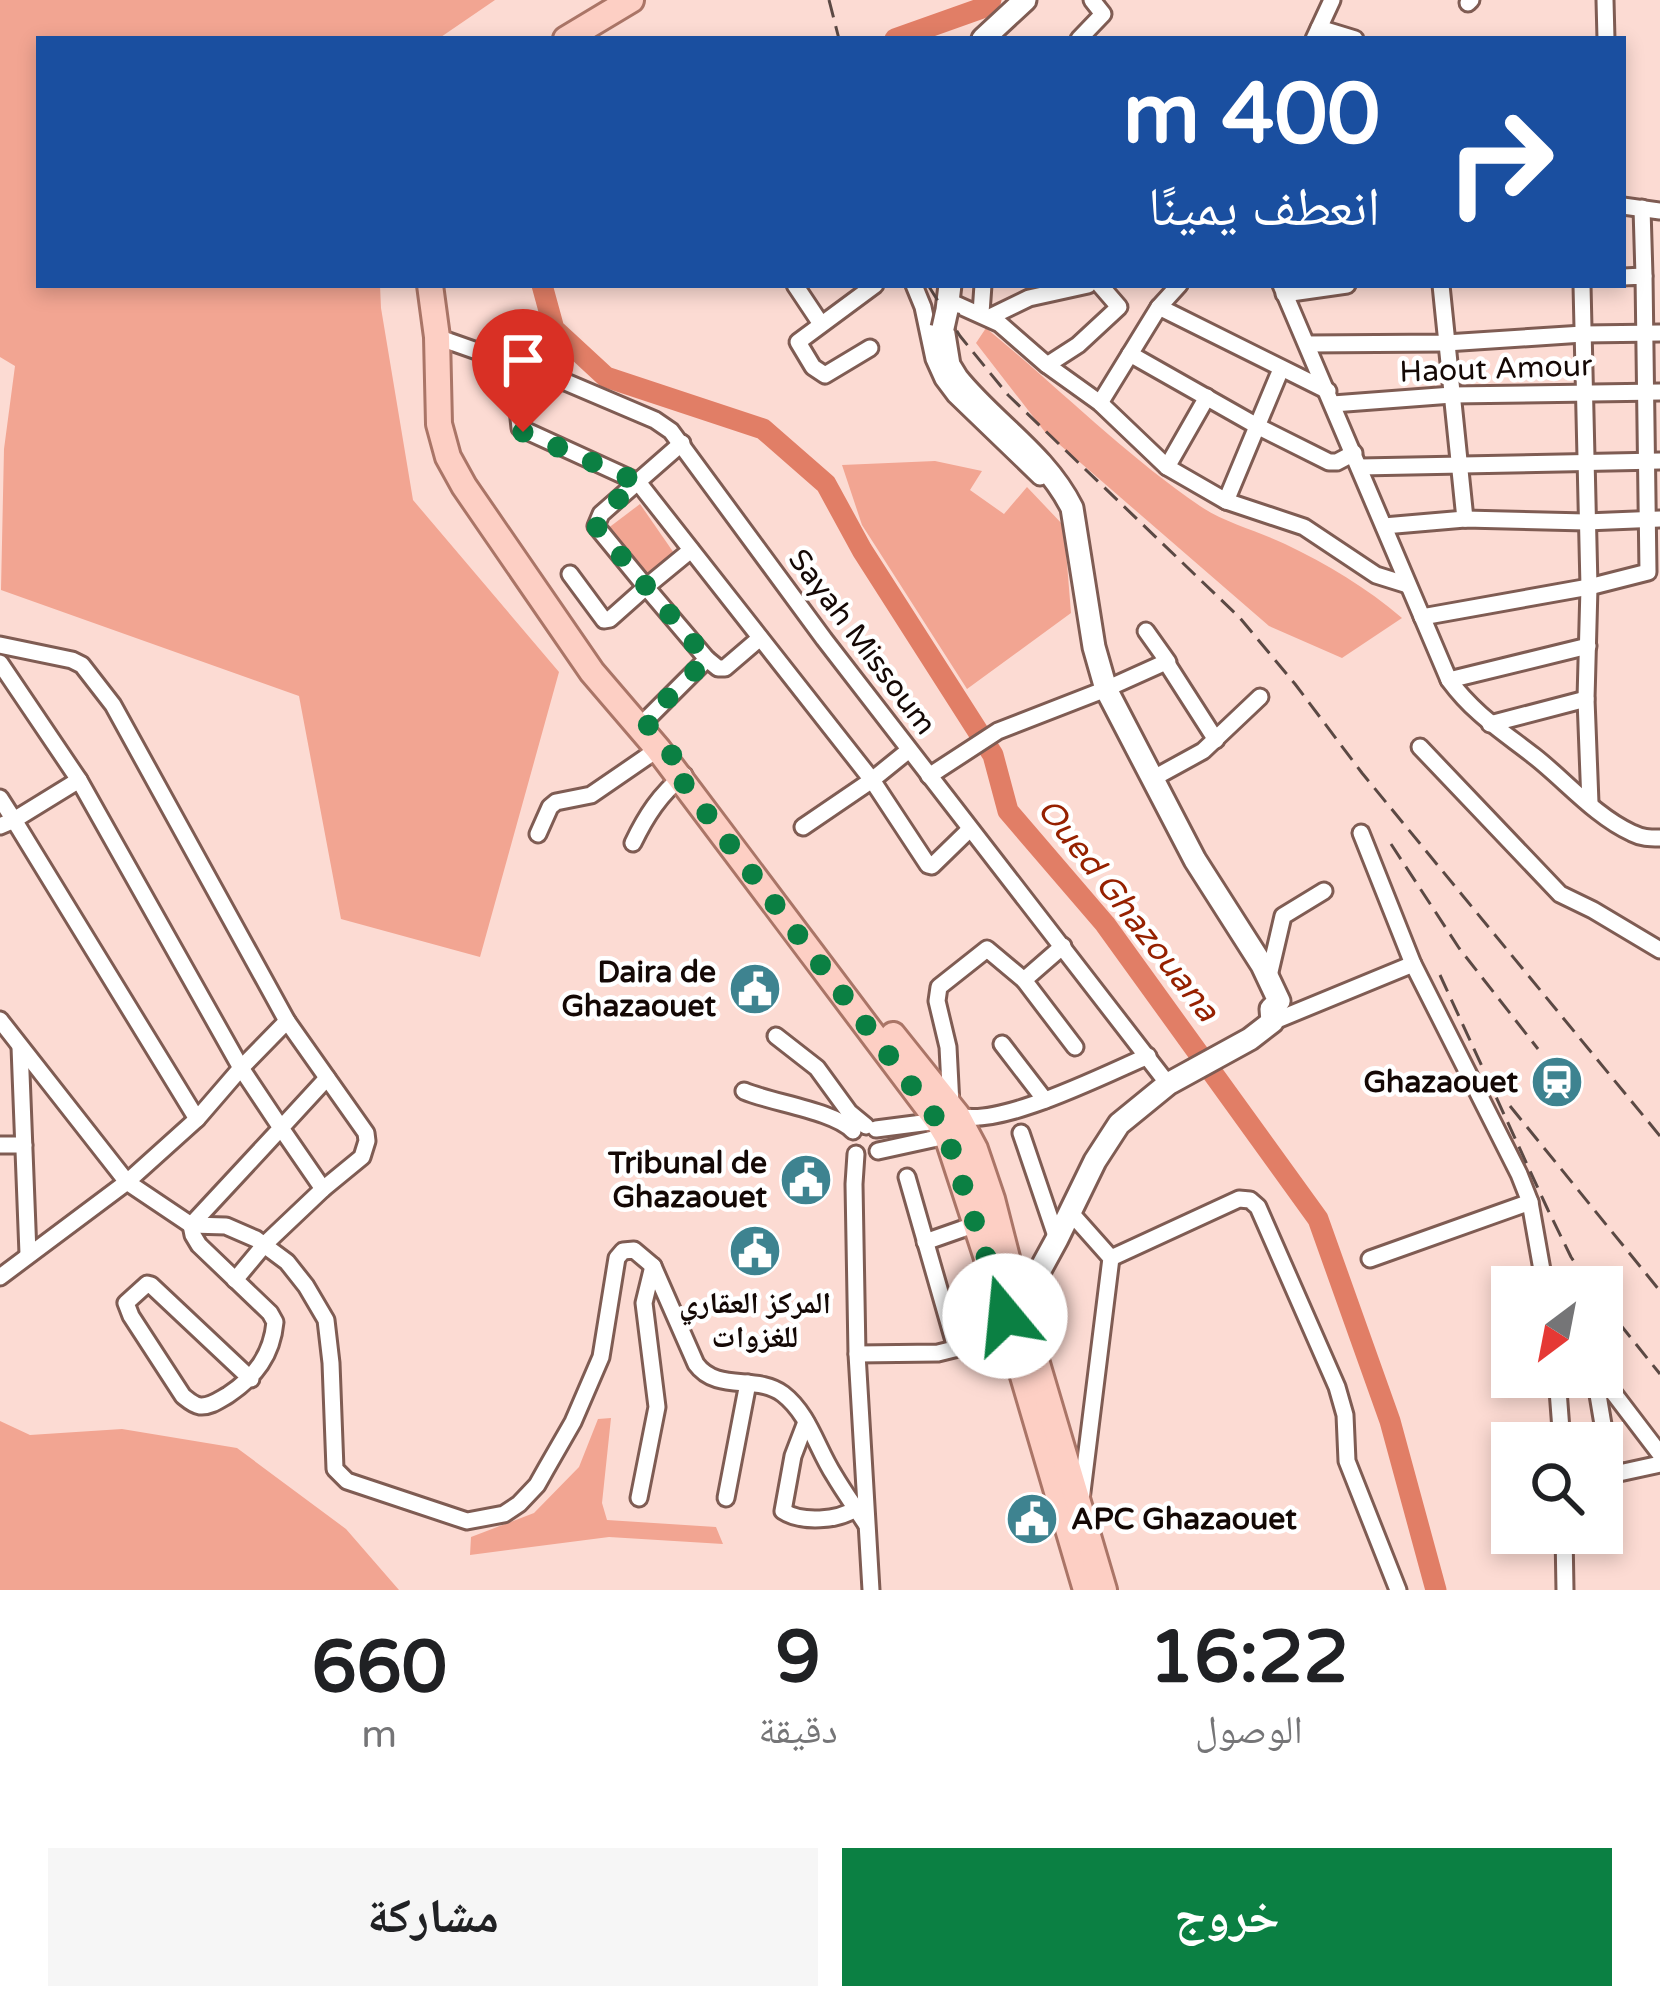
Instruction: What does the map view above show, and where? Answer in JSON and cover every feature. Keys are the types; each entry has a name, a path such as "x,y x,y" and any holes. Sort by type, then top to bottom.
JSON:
{"main road":[{"path":"571,36 631,0"},
{"path":"989,36 1025,0"},
{"path":"430,288 439,424 448,457 484,514 975,1149 986,1221 1104,1590"},
{"path":"964,308 949,365 957,379 1031,452 1072,508 1094,646 1106,689 1196,860 1262,965 1276,1012 1250,1039 1176,1078 1119,1124 1058,1239 1013,1305 1086,1590"},
{"path":"642,724 683,776"}],"street":[{"path":"1082,36 1102,17 1092,0"},
{"path":"1316,33 1332,0"},
{"path":"1605,0 1606,36"},
{"path":"1626,206 1660,211"},
{"path":"1422,617 1647,574 1654,519 1653,333 1644,276 1642,208"},
{"path":"1626,277 1644,276"},
{"path":"797,288 821,324"},
{"path":"870,348 826,375 818,372 798,346 800,339 871,288"},
{"path":"915,288 943,379 1053,490 1077,529"},
{"path":"964,308 1058,288"},
{"path":"1048,365 1119,307 1103,288"},
{"path":"1441,288 1465,518"},
{"path":"1582,288 1590,803"},
{"path":"1282,289 1449,680 1466,704 1590,803 1636,835 1660,838"},
{"path":"1100,404 1162,297 1331,397"},
{"path":"964,308 1100,404 1168,467 1226,502 1304,527 1376,575 1408,585"},
{"path":"1307,344 1653,333"},
{"name":"Sayah Missoum","path":"437,337 513,362 655,420 682,443 970,829 1148,1056 1176,1078"},
{"path":"1130,354 1329,462 1654,462"},
{"path":"513,362 518,423 523,432 638,482 872,780 930,866 970,829"},
{"path":"1226,502 1281,370"},
{"name":"Haout Amour","path":"1331,397 1653,392"},
{"path":"1168,467 1207,397"},
{"path":"682,443 601,514 596,526 718,668 725,668 760,638"},
{"path":"1384,526 1465,518 1654,519"},
{"path":"570,574 604,620 610,619 691,550"},
{"path":"1146,631 1216,740"},
{"path":"0,645 82,665 113,705 287,1021 366,1133 362,1156 265,1244 235,1280"},
{"path":"1449,680 1588,646"},
{"path":"642,724 707,659"},
{"path":"929,776 998,731 1168,662"},
{"path":"0,663 79,780 241,1068 322,1189"},
{"path":"1152,779 1216,740 1260,697"},
{"path":"1490,724 1586,699"},
{"path":"1420,747 1560,894 1660,950"},
{"path":"538,834 556,802 600,790 658,749"},
{"path":"803,826 909,750"},
{"path":"633,843 648,813 683,776"},
{"path":"7,823 79,780"},
{"path":"0,798 7,823 197,1119"},
{"path":"1361,833 1413,964 1502,1136 1529,1202 1541,1266"},
{"path":"1324,891 1289,910 1280,922 1268,974 1276,1012 1413,964"},
{"path":"1024,980 1063,946"},
{"path":"955,1122 949,1046 937,1001 939,987 987,949 1024,980 1075,1047"},
{"path":"0,1020 127,1182 191,1225 226,1226 265,1244 306,1286 326,1320 334,1469 340,1477 466,1521 504,1514 519,1504 536,1485 590,1386 602,1357 617,1258 623,1251 634,1250 653,1266 703,1374 715,1380 771,1386 785,1396 806,1422 866,1524"},
{"path":"0,1277 127,1182 197,1119 287,1021"},
{"path":"776,1036 818,1068 865,1129"},
{"path":"1002,1044 1045,1100"},
{"path":"20,1048 28,1254"},
{"path":"856,1154 865,1157 955,1122 1045,1100 1148,1056"},
{"path":"191,1225 327,1078"},
{"path":"744,1091 865,1129 881,1138 878,1151"},
{"path":"871,1590 857,1354 856,1154 850,1143 865,1129 955,1122"},
{"path":"1021,1133 1058,1239"},
{"path":"0,1145 24,1145"},
{"path":"907,1178 956,1348"},
{"path":"1112,1258 1239,1199 1258,1207 1337,1387 1346,1415 1347,1461 1398,1590"},
{"path":"1370,1259 1529,1202"},
{"path":"1071,1213 1112,1258 1080,1509"},
{"path":"925,1242 986,1221"},
{"path":"191,1225 199,1245 275,1322 268,1349 251,1379 214,1403 203,1407 193,1403 183,1396 131,1316 126,1303 151,1285 251,1379"},
{"path":"639,1498 657,1407 644,1303 653,1266"},
{"path":"857,1354 910,1355 956,1348 1013,1305"},
{"path":"726,1498 748,1384"},
{"path":"1599,1398 1609,1460 1619,1472 1660,1464"},
{"path":"1617,1398 1660,1454"},
{"path":"806,1422 793,1456 783,1510 795,1518 841,1517 856,1508"},
{"path":"1564,1554 1565,1590"}],"shaded area":[{"path":"0,0 495,0 442,36 36,36 36,288 380,288 413,500 559,672 480,957 341,919 299,696 1,590 4,449 15,366 0,357"},
{"path":"986,328 1200,506 1316,560 1402,618 1342,658 1269,626 1045,432 976,343"},
{"path":"935,461 982,471 970,490 1004,514 1027,487 1064,526 1071,613 967,689 862,525 842,465"},
{"path":"640,504 676,556 644,579 607,529"},
{"path":"611,1418 602,1503 607,1520 716,1527 723,1544 609,1537 470,1555 471,1537 534,1513 579,1467 598,1419"},
{"path":"0,1421 30,1435 122,1429 237,1448 346,1529 399,1590 0,1590"}],"waterway":[{"name":"Oued Ghazouana","path":"903,36 982,8 991,0"},
{"name":"Oued Ghazouana","path":"543,288 554,329 606,377 763,429 826,484 862,550 993,755 1008,811 1105,924 1318,1219 1390,1421 1436,1590"}],"railway":[{"path":"829,0 838,36"},
{"path":"930,288 960,336 1008,395 1240,618 1660,1136"},
{"path":"1391,844 1459,948 1538,1049"},
{"path":"1440,975 1577,1266"},
{"path":"1510,1106 1660,1291"},
{"path":"1623,1328 1660,1374"}],"place":[{"name":"Daira de Ghazaouet","path":"755,989"},
{"name":"Ghazaouet","path":"1557,1082"},
{"name":"Tribunal de Ghazaouet","path":"806,1180"},
{"name":"المركز العقاري للغزوات","path":"755,1251"},
{"name":"APC Ghazaouet","path":"1032,1519"}],"route":[{"path":"523,432 638,482 601,514 596,526 707,659 645,721 686,773 680,778 938,1121 947,1136 1005,1316"}]}
